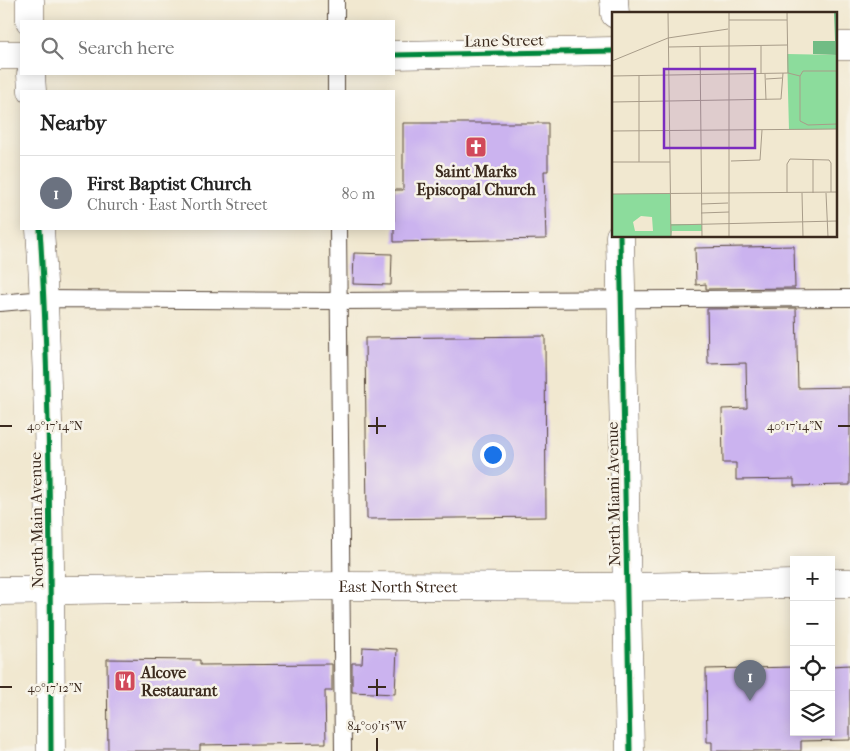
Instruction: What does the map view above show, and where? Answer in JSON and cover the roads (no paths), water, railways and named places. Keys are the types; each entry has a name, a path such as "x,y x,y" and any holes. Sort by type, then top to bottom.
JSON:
{"main road":[{"path":"30,0 30,20"},
{"name":"Lane Street","path":"395,55 612,51"},
{"path":"0,55 20,55"},
{"path":"31,75 32,90"},
{"name":"North Main Avenue","path":"40,230 44,299 51,751"},
{"name":"North Miami Avenue","path":"620,238 630,751"},
{"path":"835,583 850,583"},
{"name":"East North Street","path":"0,591 342,586 627,587 790,584"}],"lane":[{"path":"336,0 336,20"},
{"path":"336,75 336,90"},
{"path":"338,230 343,751"},
{"path":"0,303 44,299 339,301 850,298"}],"place":[{"name":"Saint Marks Episcopal Church","path":"476,147"},
{"name":"Alcove Restaurant","path":"125,681"},
{"name":"First Baptist Church","path":"750,701"}]}
